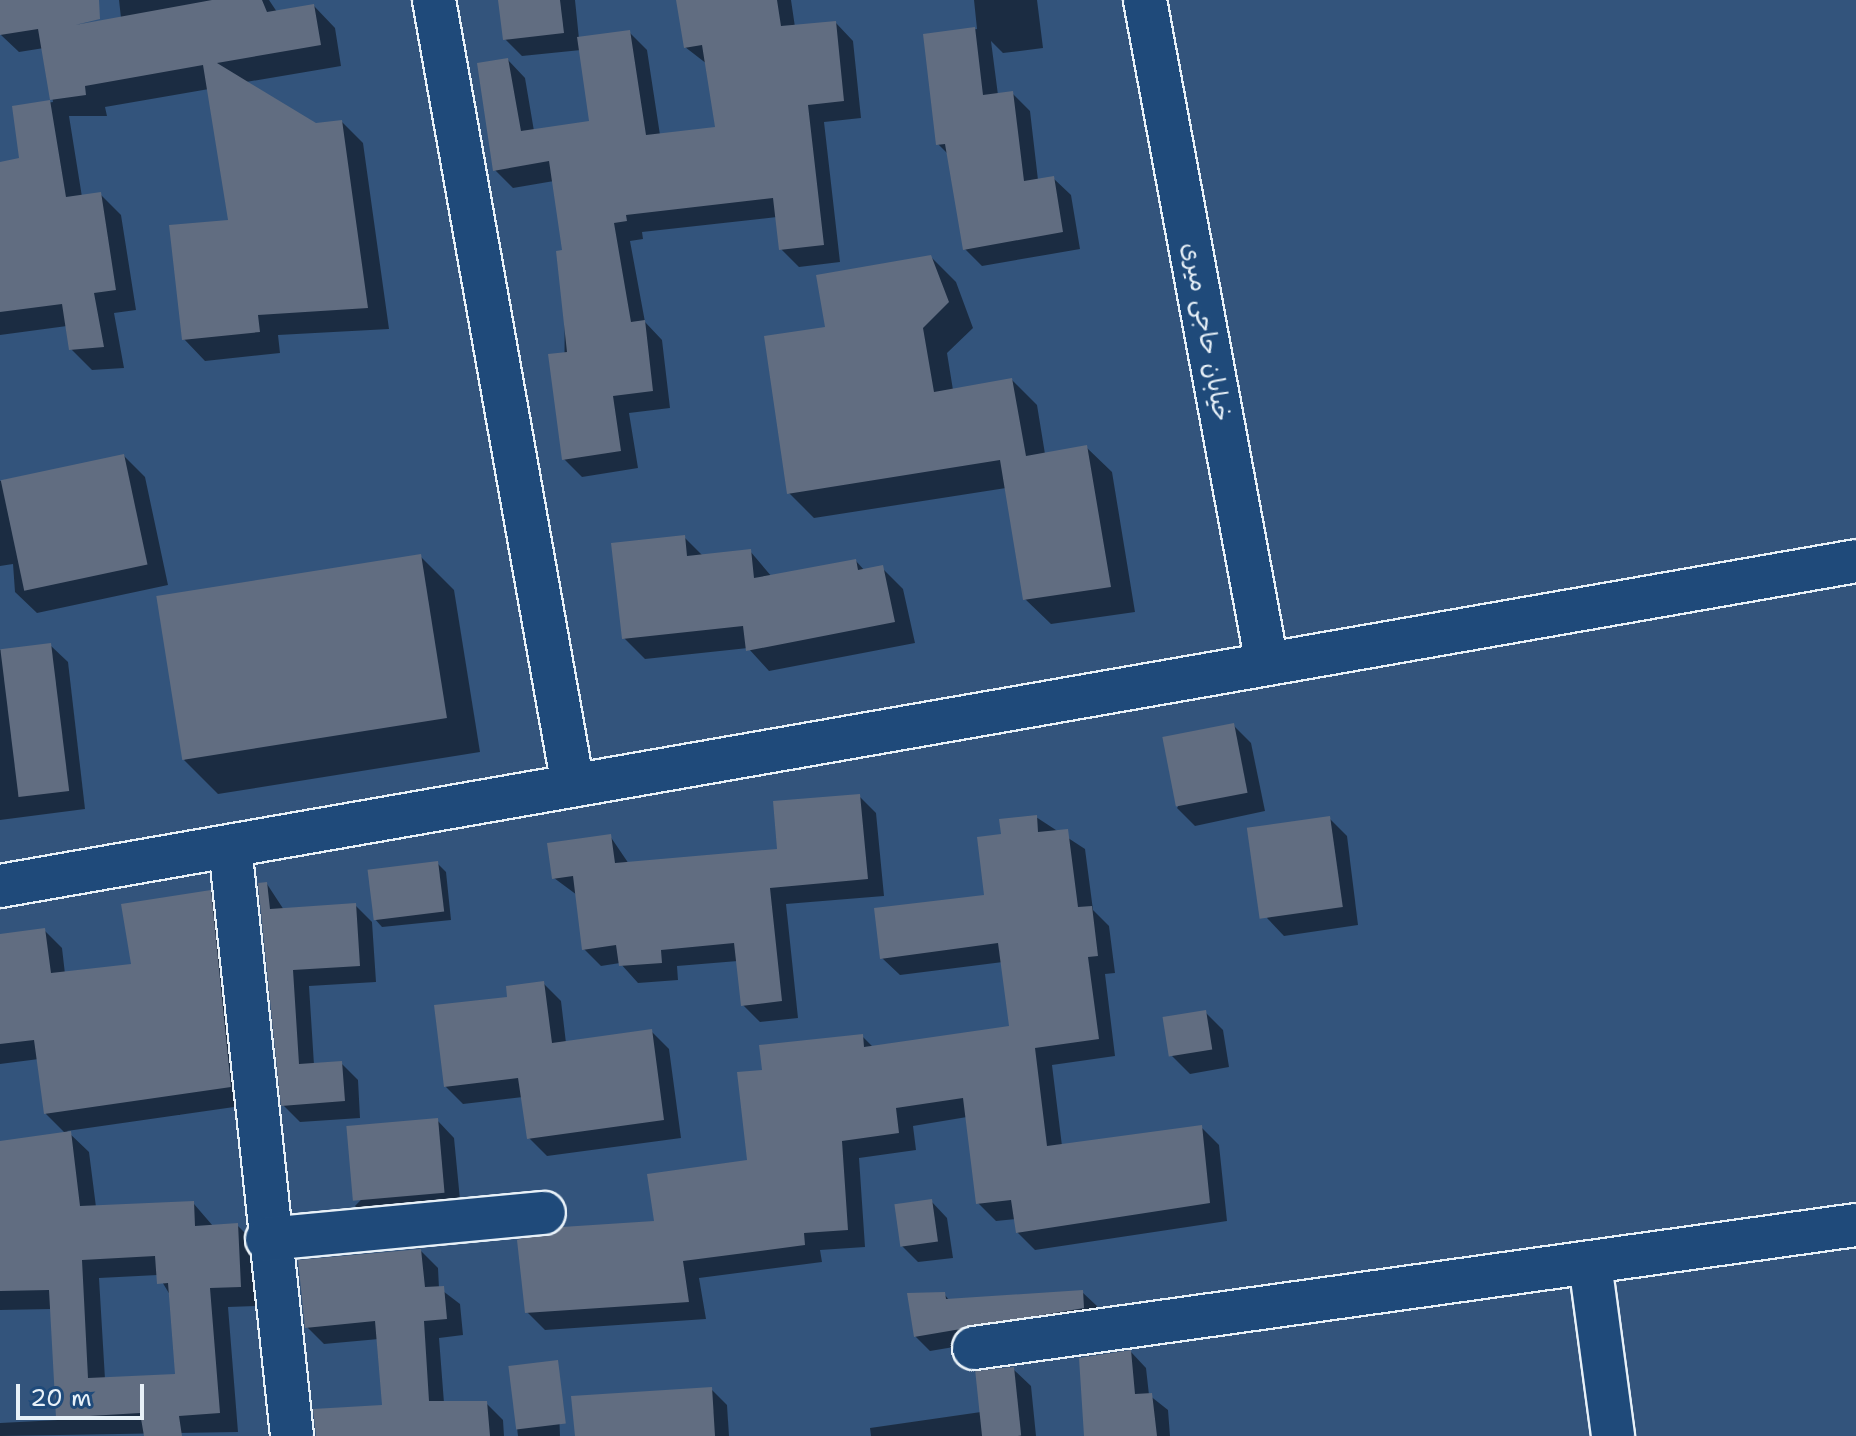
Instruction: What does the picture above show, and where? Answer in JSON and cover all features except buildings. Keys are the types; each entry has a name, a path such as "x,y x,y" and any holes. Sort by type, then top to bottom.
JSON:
{"street":[{"path":"434,0 573,786"},
{"name":"خیابان حاجی میری","path":"1145,0 1267,664"},
{"path":"0,886 1856,561"},
{"path":"230,846 267,1239 292,1436"},
{"path":"267,1239 544,1213"},
{"path":"974,1348 1856,1225"},
{"path":"1590,1263 1613,1436"}]}
